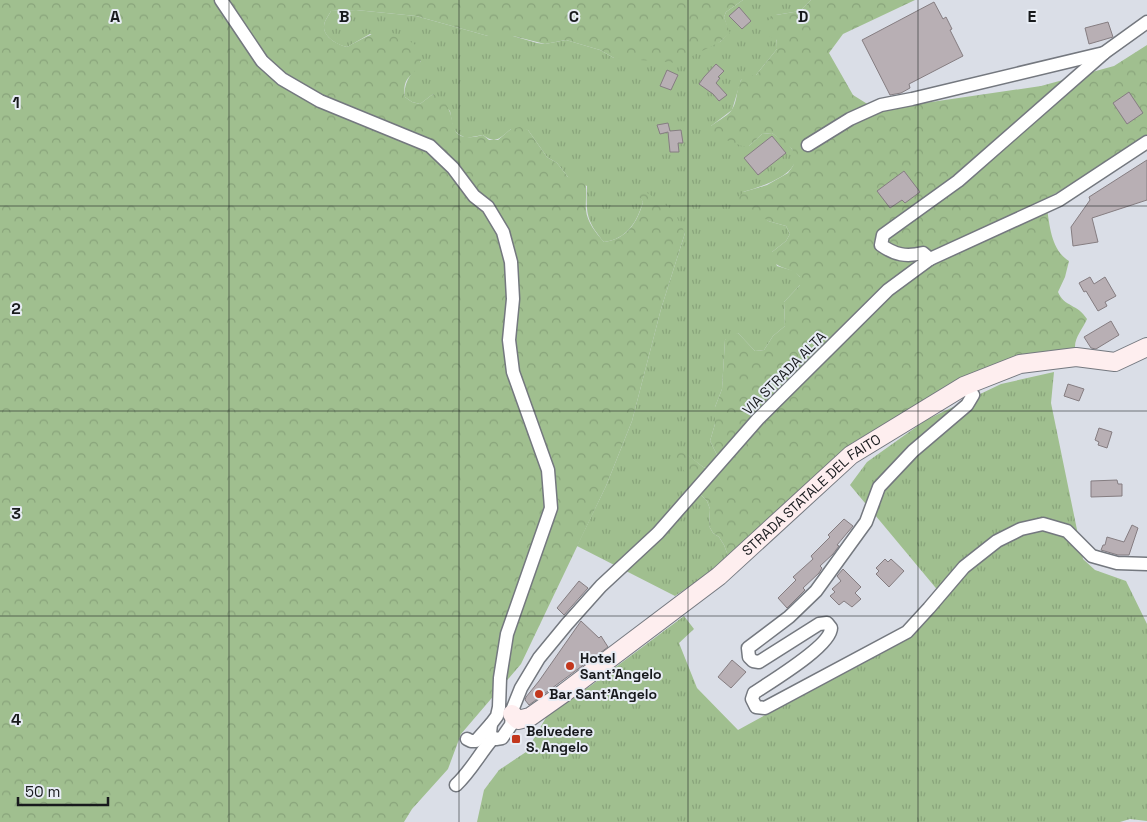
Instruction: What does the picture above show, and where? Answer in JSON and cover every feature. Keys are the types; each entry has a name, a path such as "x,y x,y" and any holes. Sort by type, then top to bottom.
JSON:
{"street":[{"path":"221,0 262,60 282,79 320,101 430,146 453,168 474,196 488,207 503,232 511,262 513,299 509,340 513,372 548,470 551,508 507,634 500,678 497,716 476,740 471,741 467,739"},
{"path":"930,259 923,253 909,256 892,253 881,245 883,235 958,181 1104,53 1147,22"},
{"path":"808,145 850,119 880,105 1104,53"},
{"name":"VIA STRADA ALTA","path":"493,738 496,739 504,736 511,725 513,711 521,688 539,658 567,624 601,586 658,533 758,419 888,290 930,259 1059,200 1147,142"},
{"name":"STRADA STATALE DEL FAITO","path":"513,711 518,720 530,717 564,693 719,576 851,455 964,386 1020,364 1076,357 1115,362 1147,348"},
{"path":"964,386 973,395 967,406 914,451 879,487 866,522 816,591 789,617 748,648 749,657 753,662 759,662 819,624 827,623 831,628 828,638 800,662 754,693 752,699 756,708 766,708 907,632 964,567 997,541 1021,529 1043,524 1067,531 1092,556 1118,563 1147,564"},
{"path":"456,785 465,777 479,754 493,738 490,733 491,724"}],"green space":[{"path":"0,0 743,0 726,12 724,17 730,33 720,42 678,63 614,58 600,50 566,40 545,44 513,36 488,36 416,16 356,10 331,11 325,22 324,30 328,37 347,47 365,37 380,32 395,34 416,45 421,53 421,60 407,79 404,89 405,97 412,102 420,104 433,94 438,97 451,114 458,134 471,137 483,135 489,140 498,140 511,129 520,127 528,130 547,157 557,163 568,177 584,178 588,219 604,242 625,234 638,217 643,202 638,195 638,187 673,210 685,233 661,309 632,421 606,486 521,664 461,734 448,769 412,809 404,822 0,822"},
{"path":"743,0 811,0 800,11 776,15 777,49 756,75 741,80 732,110 711,126 749,146 762,134 772,133 791,148 795,157 794,164 788,171 770,183 743,192 768,221 786,226 790,234 786,241 772,252 777,266 794,271 800,277 800,285 784,302 785,326 773,336 764,350 755,351 738,333 725,340 722,389 715,407 715,424 710,441 718,457 711,469 703,467 677,447 695,489 707,501 710,509 709,526 724,545 727,561 675,596 577,546 606,486 632,421 661,309 685,233 639,195 643,202 634,223 619,237 604,242 588,216 587,186 568,177 557,163 547,157 528,130 511,129 495,140 491,140 483,135 466,138 458,134 453,128 450,111 433,94 420,104 412,102 405,97 407,82 421,61 370,34 347,47 343,46 328,37 324,26 331,11 356,10 416,16 488,36 513,36 545,44 566,40 600,50 614,58 720,42 729,33 724,17 726,12"},
{"path":"811,0 915,0 843,34 829,53 853,95 877,110 1041,86 1114,66 1147,45 1147,135 1084,177 1051,196 1046,203 1054,243 1069,261 1065,277 1058,292 1064,300 1080,311 1087,319 1075,343 1075,347 1068,352 1052,350 1007,360 970,374 852,443 727,561 724,545 709,526 710,509 707,501 695,489 674,454 677,446 703,467 711,469 718,457 710,441 715,424 715,407 722,389 725,340 730,334 738,333 755,351 764,350 773,336 785,326 784,302 800,285 800,277 771,260 772,252 786,241 790,234 786,226 768,221 738,199 743,192 767,185 788,173 793,166 795,158 792,149 772,133 762,134 749,146 742,146 710,134 711,126 731,111 738,87 743,78 756,75 777,49 777,40 763,33 763,24 776,15 800,11"},
{"path":"1054,372 1051,403 1083,559 1095,570 1126,581 1147,624 1147,821 1130,819 1120,822 477,822 484,790 499,770 526,752 551,709 589,687 684,616 694,629 679,643 697,688 738,730 867,659 913,636 945,599 850,485 867,462 926,420 1001,384"}],"building":[{"path":"934,2 943,19 946,17 952,29 950,30 963,56 909,84 910,88 901,93 890,95 862,40"},
{"path":"739,7 751,21 742,29 729,16"},
{"path":"1108,22 1113,37 1089,44 1085,28"},
{"path":"716,64 724,71 718,77 720,78 716,83 727,95 719,101 699,84"},
{"path":"667,70 678,75 671,90 660,86"},
{"path":"1129,92 1143,113 1127,124 1113,103"},
{"path":"668,123 670,131 681,130 683,143 678,143 679,152 670,152 668,132 660,134 657,125"},
{"path":"772,136 786,153 758,175 744,158"},
{"path":"1147,160 1147,200 1092,218 1098,242 1073,246 1071,227 1090,200 1089,197"},
{"path":"904,171 920,192 905,203 902,200 890,208 877,191"},
{"path":"1090,277 1094,284 1105,277 1116,296 1105,302 1107,306 1098,311 1079,283"},
{"path":"1111,321 1119,335 1096,349 1091,348 1084,337"},
{"path":"1068,384 1084,389 1079,401 1064,396"},
{"path":"1099,428 1112,432 1107,448 1098,445 1099,442 1095,440"},
{"path":"1117,480 1118,484 1122,484 1122,496 1091,497 1091,481"},
{"path":"844,519 853,526 837,545 839,546 833,554 820,566 822,568 819,573 803,588 805,590 787,608 778,598 796,580 793,577 813,559 811,556 830,537 828,535"},
{"path":"1132,525 1138,528 1129,555 1118,555 1101,550 1103,545 1105,545 1107,537 1124,542"},
{"path":"885,559 888,562 891,559 904,571 889,587 876,574 879,571 876,568"},
{"path":"843,569 861,587 855,593 861,599 852,607 844,601 839,605 830,596 835,592 832,589 841,581 837,576"},
{"path":"579,581 588,588 564,615 557,608"},
{"name":"Hotel Sant'Angelo","path":"581,621 599,638 601,636 608,647 529,705 525,700 526,697"},
{"path":"732,660 746,672 731,688 718,677"}],"place":[{"name":"Hotel Sant'Angelo","path":"570,666"},
{"name":"Bar Sant'Angelo","path":"539,694"},
{"name":"Belvedere S. Angelo","path":"516,739"}]}
